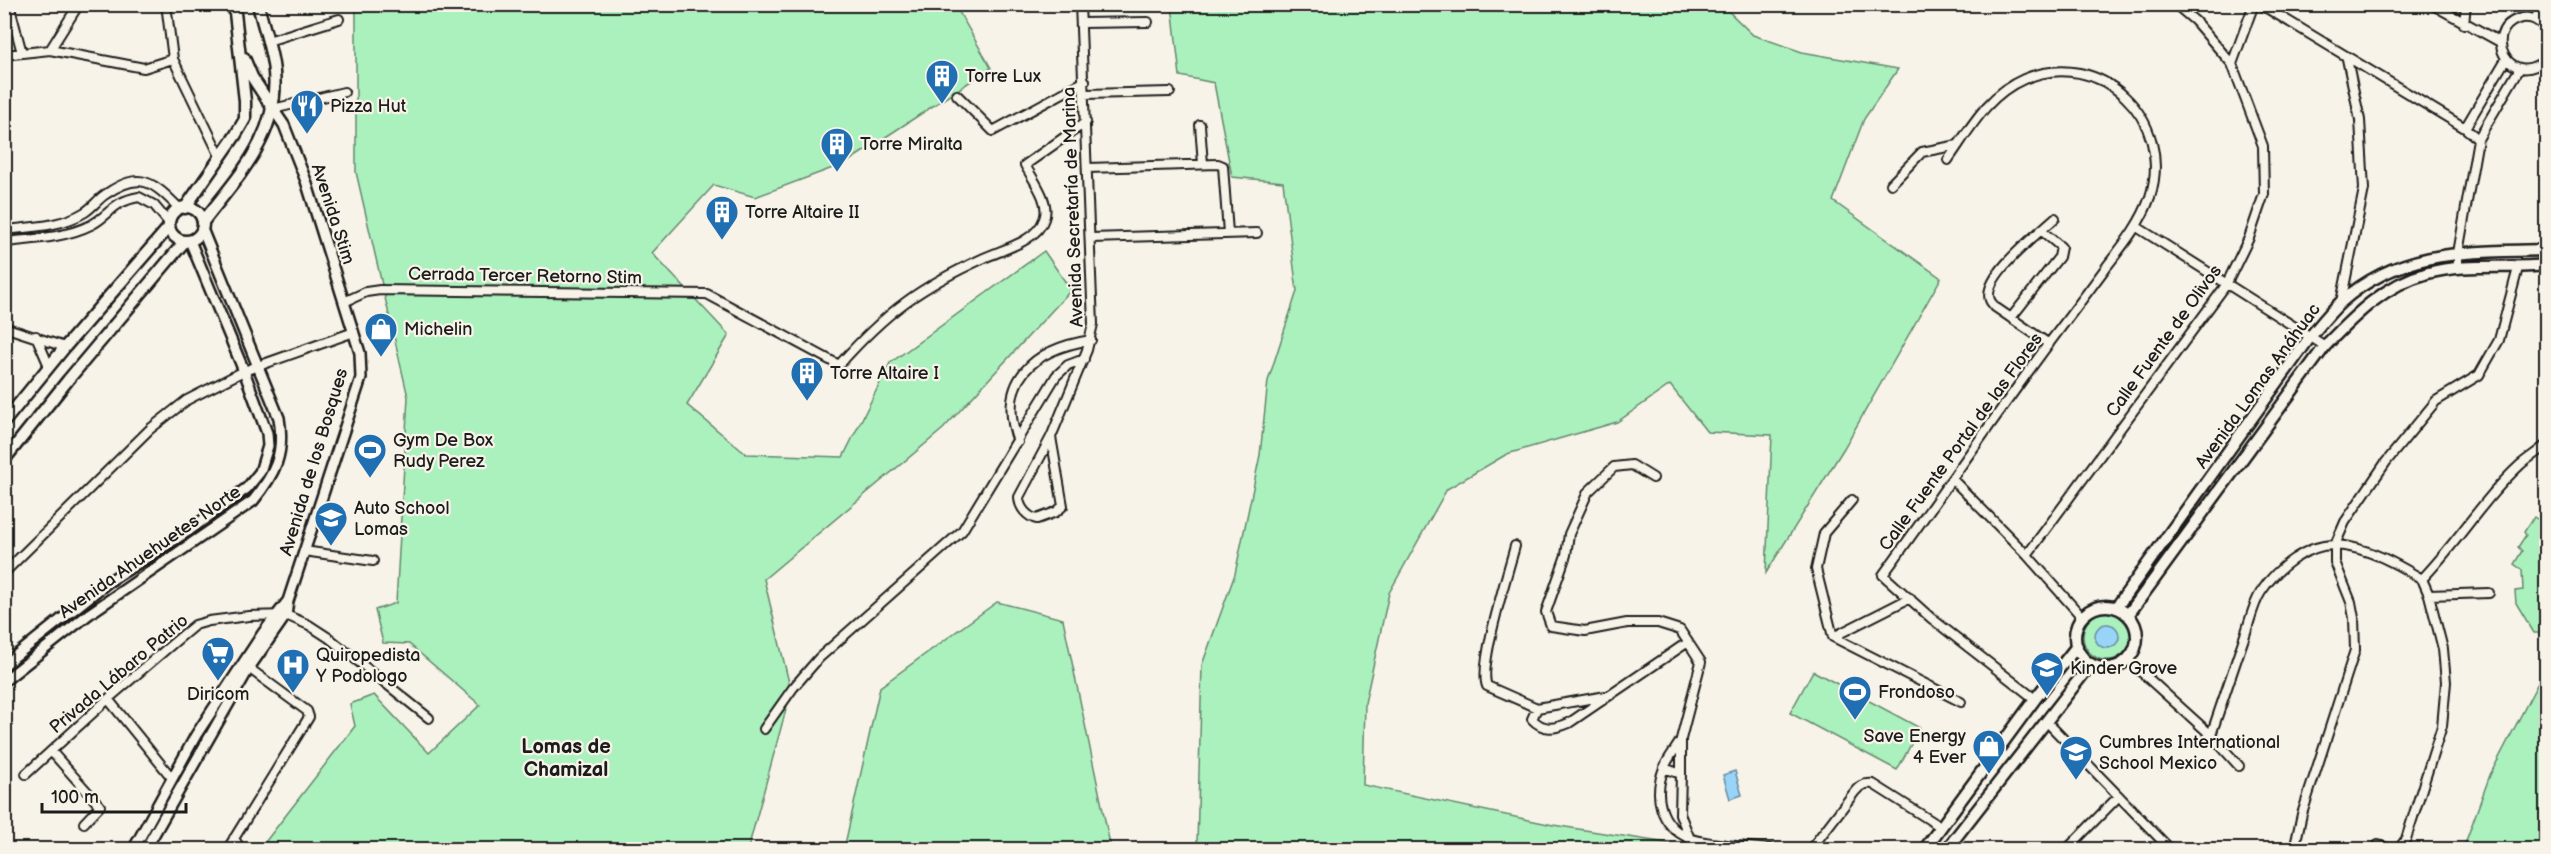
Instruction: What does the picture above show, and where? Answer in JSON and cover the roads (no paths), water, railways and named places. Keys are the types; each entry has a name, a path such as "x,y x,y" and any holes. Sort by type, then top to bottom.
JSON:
{"main road":[{"path":"4,422 169,225 172,215 182,208 235,136 245,118 234,4"},
{"path":"4,460 68,380 187,241 199,235 202,226 260,145 270,124 273,109 274,71 258,4"},
{"path":"239,47 252,77 273,109"},
{"path":"182,208 198,213 202,226"},
{"path":"169,225 176,237 187,241"},
{"name":"Avenida Lomas Anáhuac","path":"2116,608 2310,337 2341,302 2365,285 2424,257 2458,253 2547,250"},
{"name":"Avenida Lomas Anáhuac","path":"2128,615 2325,346 2357,312 2375,298 2427,273 2458,268 2518,268 2547,265"},
{"path":"2104,606 2116,608 2128,615 2136,629 2137,639 2128,660 2110,667 2091,664 2082,656 2075,634 2082,617 2092,609 2104,606"},
{"path":"1924,849 2077,646"},
{"path":"1946,849 2091,664"}],"street":[{"path":"9,4 22,53"},
{"path":"50,50 79,4"},
{"path":"166,4 173,59 220,156"},
{"name":"Avenida Secretaría de Marina","path":"1051,437 1063,506 1056,512 1037,519 1029,515 1021,506 1019,497 1051,437 1084,359 1094,324 1080,4"},
{"name":"Calle Fuente de Olivos","path":"2026,555 2226,285 2250,238 2264,194 2263,146 2232,64 2194,21 2175,4"},
{"path":"2232,64 2254,4"},
{"path":"2260,4 2347,59 2465,128 2478,139"},
{"path":"2431,4 2500,42"},
{"path":"2464,24 2466,4"},
{"path":"2536,19 2540,4"},
{"path":"2547,28 2536,19 2524,17 2512,21 2504,30 2500,42 2506,59 2520,68 2530,68 2547,59"},
{"path":"268,41 339,19"},
{"path":"1082,24 1148,22"},
{"path":"4,55 50,50 144,68 173,59"},
{"path":"2341,302 2364,189 2360,120 2347,59"},
{"path":"2465,128 2506,59"},
{"path":"2458,268 2458,253 2478,139 2520,68"},
{"name":"Calle Fuente Portal de las Flores","path":"1948,160 1986,104 2002,91 2025,79 2050,72 2068,72 2101,79 2129,98 2146,123 2153,150 2154,174 2150,196 2137,227 2049,344 1883,575 1931,618 2035,699"},
{"path":"957,95 993,131 1085,81"},
{"path":"273,109 344,92"},
{"path":"1085,94 1170,92"},
{"name":"Avenida Stim","path":"273,109 284,125 306,181 354,332"},
{"name":"Cerrada Tercer Retorno Stim","path":"344,302 366,292 380,290 707,294 839,365 869,331 901,303 945,276 1034,234 1045,219 1045,203 1025,165 1086,122"},
{"path":"1200,125 1203,164"},
{"path":"1891,184 1922,152 1958,145"},
{"path":"1088,168 1203,164 1224,166 1228,233"},
{"path":"4,230 64,221 85,212 120,185 131,180 143,180 158,187 182,208"},
{"path":"4,242 69,233 93,224 114,206 139,197 154,205 169,225"},
{"path":"95,204 106,214"},
{"path":"2049,344 1995,308 1989,299 1990,288 1997,273 2055,218"},
{"name":"Avenida Ahuehuetes Norte","path":"4,681 89,614 253,501 270,479 279,458 282,434 279,418 202,226"},
{"path":"2137,227 2325,346"},
{"path":"2011,318 2058,256 2061,247 2042,231"},
{"path":"1091,238 1257,233"},
{"name":"Avenida Ahuehuetes Norte","path":"4,665 108,582 188,531 247,488 260,472 268,446 267,433 244,371 187,241"},
{"path":"2294,849 2302,814 2355,650 2351,602 2335,562 2335,545 2345,522 2386,462 2436,401 2479,375 2499,340 2518,268"},
{"path":"4,327 65,347"},
{"path":"4,573 150,429 187,400 244,371 354,332"},
{"name":"Avenida de los Bosques","path":"133,849 196,735 246,666 288,601 361,378 362,360 354,332"},
{"path":"36,336 49,366"},
{"path":"1018,442 1010,414 1011,396 1019,378 1031,363 1047,353 1090,340"},
{"path":"764,729 793,688 819,657 962,531 1056,376 1068,364 1084,359"},
{"path":"2422,579 2443,558 2520,465 2547,445"},
{"path":"1653,478 1632,465 1614,467 1588,492 1569,534 1566,555 1546,612 1551,626 1585,631 1627,623 1658,623 1680,630 1701,662 1682,739 1680,814 1690,839"},
{"path":"1952,479 2082,617"},
{"path":"1852,500 1824,533 1816,569 1833,637 1961,702"},
{"path":"2211,735 2260,593 2277,572 2294,559 2314,550 2335,545 2367,551 2392,561 2422,579 2429,595 2443,649 2446,682 2442,726 2406,839 2400,847 2391,849 2378,845"},
{"path":"1515,546 1490,641 1485,681 1487,686 1537,708 1606,696"},
{"path":"304,551 373,561"},
{"path":"2429,595 2489,593"},
{"path":"1833,637 1910,598"},
{"path":"281,615 309,625 329,638 429,718"},
{"name":"Privada Lábaro Patrio","path":"26,774 108,699 195,625 249,616 281,615"},
{"path":"46,631 55,641"},
{"path":"1537,708 1532,719 1538,726 1552,728 1569,723 1688,642"},
{"path":"2128,660 2211,735 2239,766"},
{"path":"227,849 309,717 307,711 246,666"},
{"name":"Avenida de los Bosques","path":"145,849 246,666"},
{"path":"108,699 172,778"},
{"path":"2046,721 2171,849"},
{"path":"1682,739 1664,768 1658,797 1664,818 1674,830 1690,839 1777,849"},
{"path":"51,751 100,806 84,823"},
{"path":"1664,768 1681,774"},
{"path":"1810,849 1860,785 1867,783 1873,784 1941,827"},
{"path":"2066,849 2119,796"},
{"path":"1664,818 1680,814"},
{"path":"234,838 242,849"}],"water":[{"path":"2107,624 2116,627 2119,636 2116,645 2107,648 2098,645 2095,636 2098,627"},
{"path":"1735,771 1742,795 1730,799 1723,775"}],"place":[{"name":"Torre Lux","path":"942,105"},
{"name":"Pizza Hut","path":"307,135"},
{"name":"Torre Miralta","path":"837,173"},
{"name":"Torre Altaire II","path":"722,241"},
{"name":"Michelin","path":"381,358"},
{"name":"Torre Altaire I","path":"807,402"},
{"name":"Gym De Box Rudy Perez","path":"370,479"},
{"name":"Auto School Lomas","path":"331,547"},
{"name":"Diricom","path":"218,682"},
{"name":"Quiropedista Y Podologo","path":"293,694"},
{"name":"Kinder Grove","path":"2047,697"},
{"name":"Frondoso","path":"1855,721"},
{"name":"Save Energy 4 Ever","path":"1989,775"},
{"name":"Cumbres International School Mexico","path":"2076,781"}],"district":[{"name":"Lomas de Chamizal","path":"566,758"}]}
